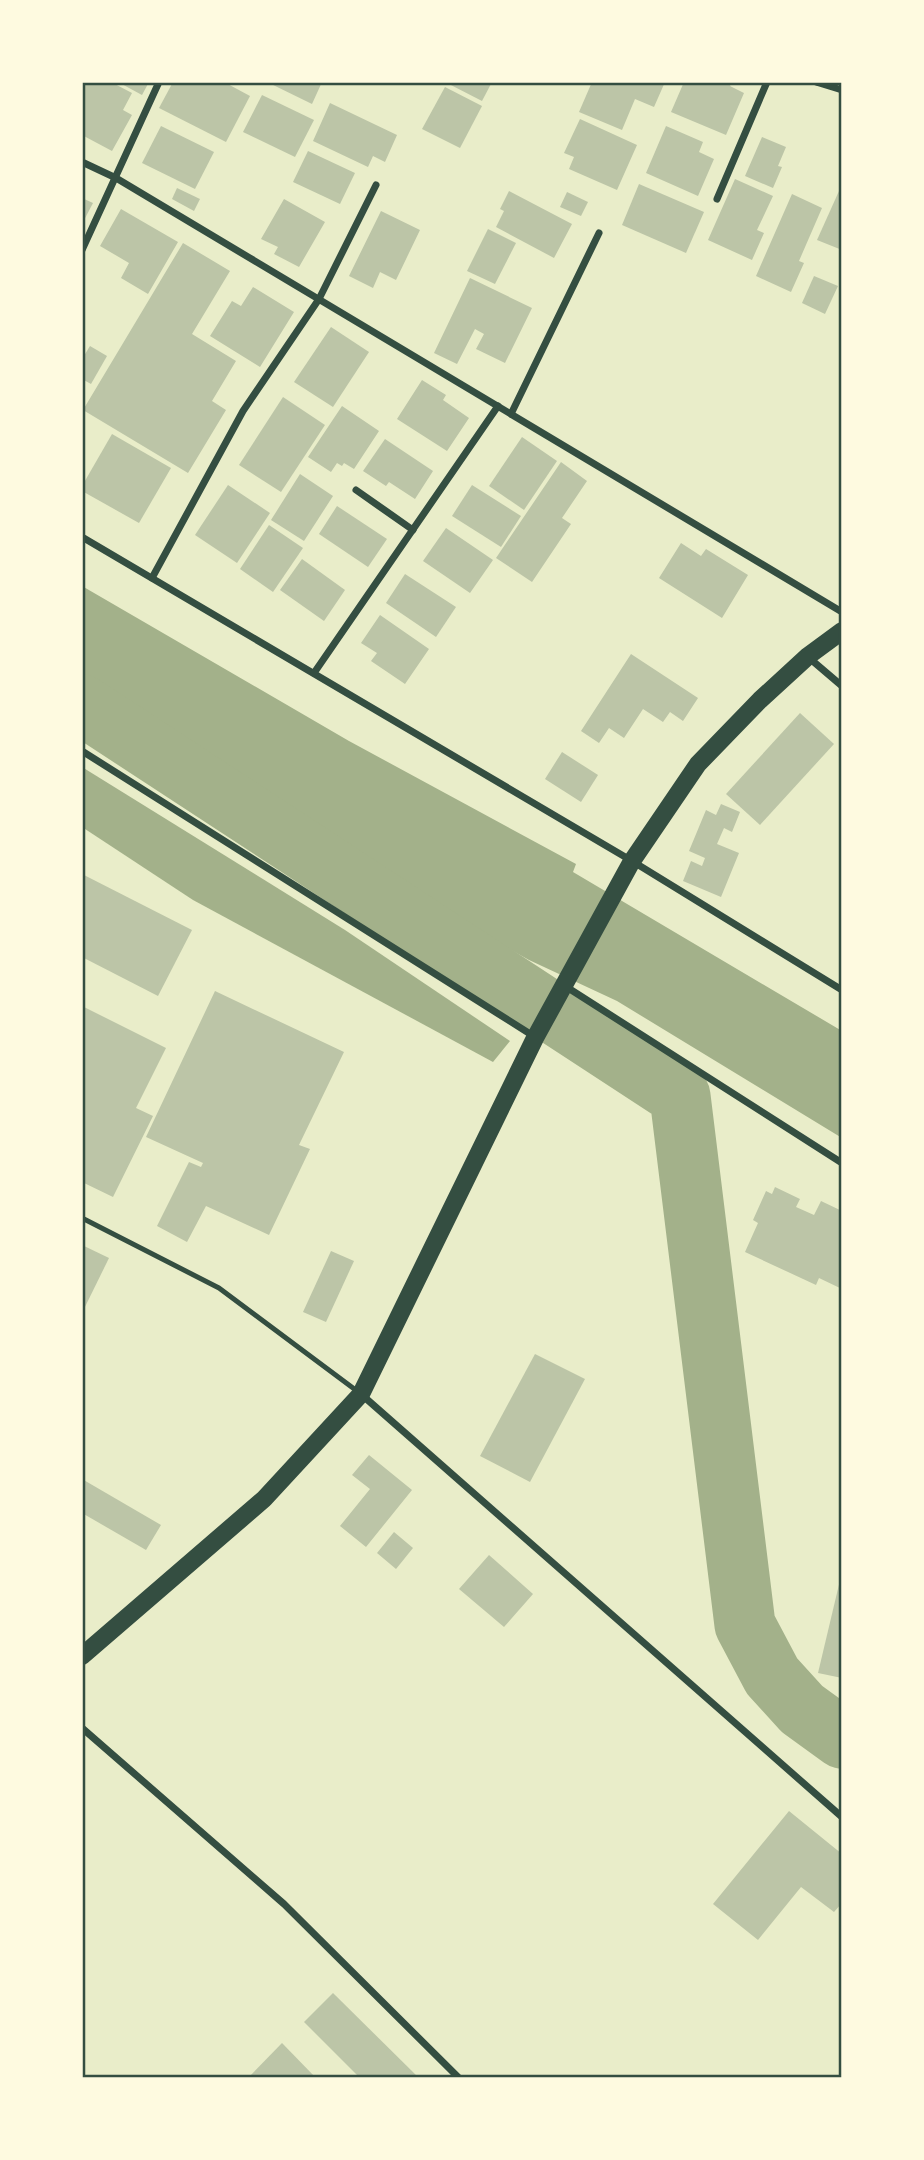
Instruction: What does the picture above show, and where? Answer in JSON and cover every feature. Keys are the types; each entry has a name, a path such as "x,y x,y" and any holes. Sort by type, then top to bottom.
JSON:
{"main road":[{"path":"82,1656 264,1499 361,1394 540,1030 632,860 698,764 760,700 808,656 842,631"}],"street":[{"path":"82,250 159,82"},
{"path":"717,199 767,82"},
{"path":"816,82 842,90"},
{"path":"82,162 117,178 842,612"},
{"path":"152,578 243,411 319,299 376,185"},
{"path":"511,414 599,233"},
{"path":"314,673 498,406"},
{"path":"356,490 413,530"},
{"path":"82,537 632,860 842,990"},
{"path":"808,656 842,686"},
{"path":"82,751 540,1030"},
{"path":"564,985 842,1163"},
{"path":"361,1394 842,1817"},
{"path":"82,1728 284,1904 459,2078"}],"lane":[{"path":"82,1218 219,1288 361,1394"}],"shaded area":[{"path":"82,586 349,741 576,864 573,872 842,1031 842,1138 617,1001 529,960 253,804 82,695"},
{"path":"82,767 345,930 510,1041 493,1062 193,900 82,827"}],"building":[{"path":"82,82 111,82 132,93 123,110 132,115 112,151 82,135"},
{"path":"118,82 149,82 142,95"},
{"path":"173,82 224,82 250,96 226,142 159,108"},
{"path":"267,82 322,82 312,104"},
{"path":"445,82 492,82 482,101"},
{"path":"592,82 665,82 654,107 635,99 622,130 579,112"},
{"path":"684,82 732,82 730,86 744,93 726,135 671,112"},
{"path":"445,87 482,106 460,148 422,129"},
{"path":"262,95 314,120 295,157 243,132"},
{"path":"330,103 397,135 385,162 373,156 368,167 313,141"},
{"path":"580,119 637,145 617,190 569,169 574,157 564,153"},
{"path":"161,126 214,152 195,189 142,163"},
{"path":"666,126 703,142 699,152 714,159 698,196 646,173"},
{"path":"762,137 786,147 778,166 782,167 773,188 745,176"},
{"path":"308,151 355,173 340,204 293,182"},
{"path":"735,179 773,196 757,230 764,233 752,260 708,240"},
{"path":"639,184 704,212 686,253 622,225"},
{"path":"177,188 200,199 194,211 172,199"},
{"path":"509,191 572,224 554,258 496,227 504,211 500,209"},
{"path":"839,191 842,192 842,250 817,240"},
{"path":"567,192 588,202 581,216 560,207"},
{"path":"792,194 822,208 799,261 804,263 791,292 756,276"},
{"path":"82,198 93,203 82,224"},
{"path":"284,199 325,222 299,267 274,254 278,247 261,239"},
{"path":"121,209 178,242 148,294 121,278 129,263 100,246"},
{"path":"381,211 420,230 396,280 380,272 373,288 349,276"},
{"path":"488,229 516,243 495,284 467,271"},
{"path":"183,243 230,271 192,334 236,361 212,401 226,410 188,473 83,410"},
{"path":"814,276 838,286 825,314 802,303"},
{"path":"470,278 532,308 505,363 476,349 484,334 475,329 457,364 434,353"},
{"path":"253,287 294,312 260,367 210,336 232,301 241,306"},
{"path":"331,327 369,352 333,407 294,382"},
{"path":"90,346 107,356 91,384 82,379 82,359"},
{"path":"422,380 446,395 443,400 469,418 447,451 397,419"},
{"path":"283,397 325,425 281,492 239,465"},
{"path":"342,406 379,431 354,469 344,463 342,466 337,463 331,472 308,457"},
{"path":"112,434 171,468 139,523 82,491 82,486"},
{"path":"522,437 557,461 524,510 489,486"},
{"path":"385,439 433,471 415,499 389,482 386,486 363,471"},
{"path":"561,462 587,481 562,518 571,524 532,582 496,558"},
{"path":"300,474 333,496 304,541 271,520"},
{"path":"228,485 270,513 237,563 195,535"},
{"path":"472,485 521,516 501,547 452,516"},
{"path":"337,506 387,539 368,567 319,534"},
{"path":"269,525 303,548 273,592 240,569"},
{"path":"446,528 493,560 470,593 423,561"},
{"path":"681,543 701,556 706,549 748,575 722,618 659,578"},
{"path":"302,559 345,590 324,621 280,590"},
{"path":"405,574 456,607 436,637 386,603"},
{"path":"380,615 429,649 405,684 371,661 377,653 361,643"},
{"path":"631,654 698,698 683,721 670,712 663,722 643,709 624,738 609,728 599,743 581,731"},
{"path":"800,713 834,744 760,825 726,794"},
{"path":"562,752 598,775 581,802 545,779"},
{"path":"721,804 740,812 732,832 724,828 717,844 739,853 721,897 683,881 691,861 702,866 705,858 689,851 706,810 716,815"},
{"path":"82,874 192,930 158,996 82,957"},
{"path":"215,991 344,1052 299,1145 310,1149 269,1235 206,1206 187,1242 157,1226 189,1162 201,1167 203,1163 146,1137"},
{"path":"82,1006 166,1048 136,1108 153,1116 113,1197 82,1182"},
{"path":"775,1187 800,1199 796,1207 814,1215 821,1201 842,1211 842,1289 819,1278 816,1285 745,1252 758,1223 753,1220 766,1191 772,1194"},
{"path":"82,1245 109,1258 82,1313"},
{"path":"331,1251 354,1261 326,1322 303,1312"},
{"path":"535,1354 585,1379 530,1482 480,1456"},
{"path":"369,1455 412,1490 366,1547 340,1526 370,1489 352,1475"},
{"path":"82,1479 161,1525 146,1550 82,1513"},
{"path":"394,1532 413,1548 396,1569 377,1553"},
{"path":"489,1555 533,1594 504,1627 459,1589"},
{"path":"842,1576 842,1678 818,1673"},
{"path":"789,1811 842,1854 842,1903 834,1912 801,1887 758,1940 713,1904"},
{"path":"333,1993 419,2078 360,2078 304,2022"},
{"path":"282,2043 316,2078 248,2078"}],"waterway":[{"path":"82,705 680,1096 745,1625 772,1676 802,1709 842,1738"}]}
